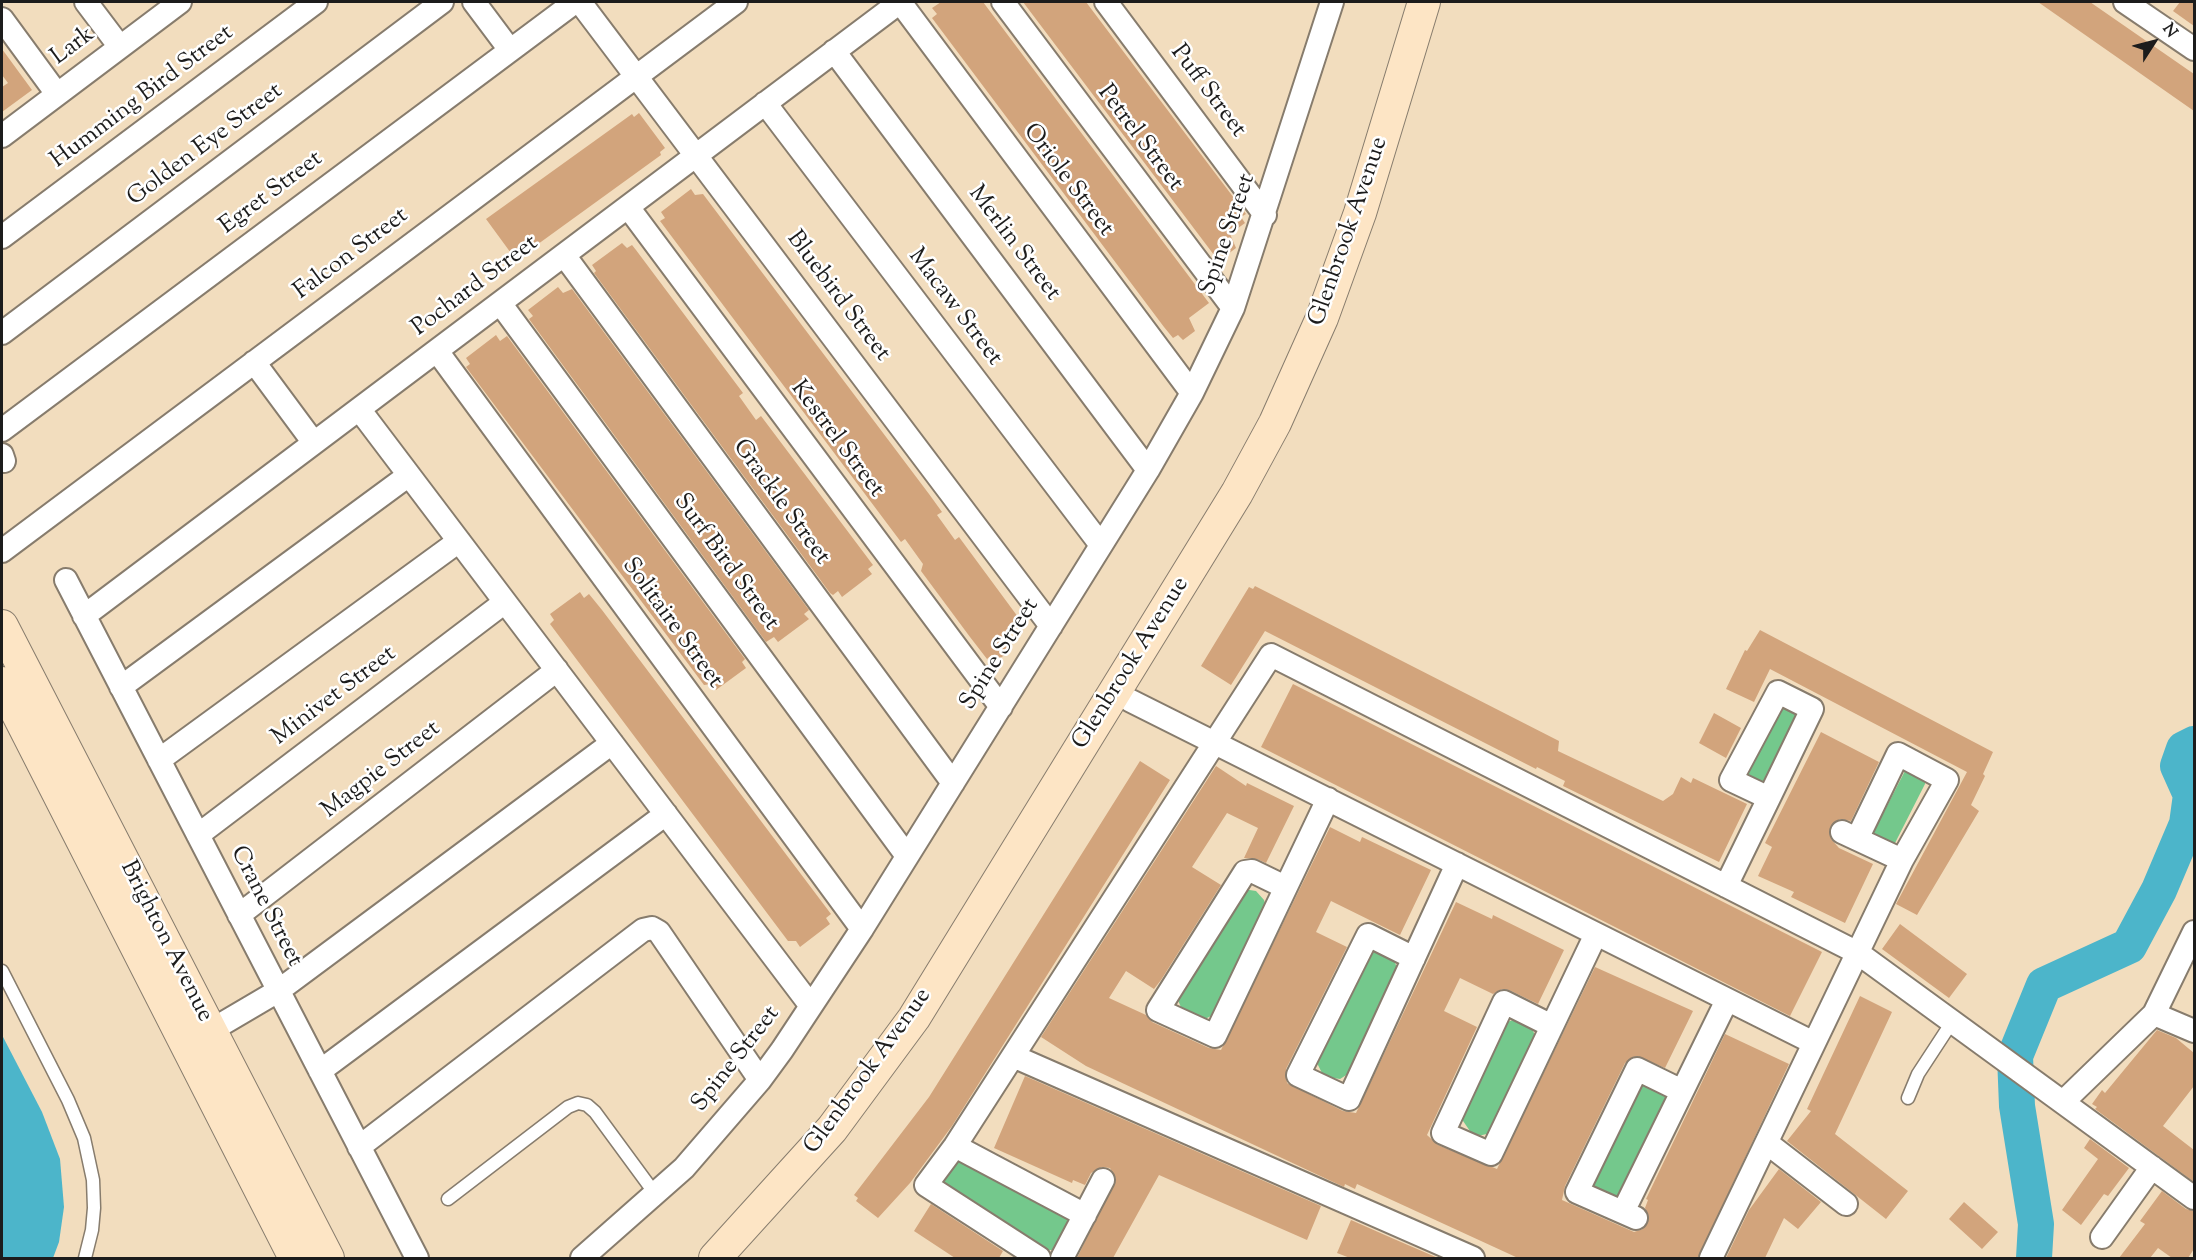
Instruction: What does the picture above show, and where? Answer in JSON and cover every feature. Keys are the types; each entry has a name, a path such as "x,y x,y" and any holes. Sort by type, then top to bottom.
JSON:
{"street":[{"path":"86,2 120,47"},
{"name":"Lark","path":"2,136 180,2"},
{"name":"Humming Bird Street","path":"2,237 316,2"},
{"name":"Golden Eye Street","path":"2,333 442,2"},
{"path":"474,2 510,50"},
{"name":"Egret Street","path":"2,430 575,2"},
{"name":"Bluebird Street","path":"580,2 1051,626"},
{"name":"Falcon Street","path":"2,551 735,2"},
{"name":"Pochard Street","path":"84,616 900,2"},
{"name":"Oriole Street","path":"900,2 1192,393"},
{"name":"Petrel Street","path":"1003,2 1233,308"},
{"name":"Puff Street","path":"1106,2 1265,215"},
{"name":"Spine Street","path":"582,1258 684,1168 760,1080 908,856 1148,470 1192,393 1233,308 1265,215 1332,2"},
{"name":"Glenbrook Avenue","path":"715,1258 832,1129 914,1018 1237,493 1280,414 1322,318 1360,213 1424,2"},
{"name":"Glenbrook Avenue","path":"739,1258 842,1145 927,1028 1252,507 1310,399 1335,344 1381,220 1446,2"},
{"path":"2138,4 2194,49"},
{"path":"2,19 57,94"},
{"name":"Merlin Street","path":"834,51 1148,470"},
{"name":"Macaw Street","path":"765,104 1101,545"},
{"name":"Kestrel Street","path":"628,207 1000,707"},
{"name":"Grackle Street","path":"564,255 953,783"},
{"name":"Surf Bird Street","path":"500,303 908,856"},
{"name":"Solitaire Street","path":"437,351 861,929"},
{"path":"254,362 314,443"},
{"path":"359,409 811,1005"},
{"path":"121,687 409,475"},
{"path":"159,760 459,541"},
{"name":"Crane Street","path":"66,580 417,1258"},
{"name":"Minivet Street","path":"198,835 505,602"},
{"name":"Brighton Avenue","path":"2,626 328,1258"},
{"path":"1039,1258 926,1185 955,1146 1271,655 1858,953 2194,1198"},
{"name":"Magpie Street","path":"239,915 557,670"},
{"name":"Brighton Avenue","path":"2,683 295,1258"},
{"path":"1131,701 1814,1043"},
{"path":"210,1030 279,991 612,743"},
{"path":"1711,1258 1902,860 1947,780 1898,754 1850,836 1902,860"},
{"path":"1726,886 1769,798"},
{"path":"1285,887 1252,871 1245,872 1158,1010 1215,1036 1328,799"},
{"path":"320,1071 666,814"},
{"path":"1414,958 1368,934 1298,1075 1349,1099 1414,958 1457,864"},
{"path":"359,1147 643,930 652,928 659,932 760,1080"},
{"path":"2063,1102 2154,1014 2194,932"},
{"path":"1552,1026 1504,1002 1443,1133 1491,1154 1596,934"},
{"path":"1682,1091 1637,1069 1577,1192 1630,1215 1682,1091 1727,1000"},
{"path":"2154,1014 2194,1031"},
{"path":"1013,1056 1473,1258"},
{"path":"1767,1143 1845,1204"},
{"path":"955,1146 1085,1215"},
{"path":"2102,1237 2152,1167"},
{"path":"1062,1258 1103,1180"}],"lane":[{"path":"2,971 68,1100 84,1138 94,1201 92,1230 85,1258"},
{"path":"1908,1098 1918,1074 1952,1022"},
{"path":"448,1199 568,1107 578,1103 587,1105 596,1112 656,1195"}],"green space":[{"path":"1784,705 1798,713 1764,784 1749,778 1747,770"},
{"path":"1906,769 1925,780 1925,784 1894,845 1873,837 1873,833"},
{"path":"1243,889 1256,891 1266,906 1217,1013 1203,1020 1183,1012 1177,998"},
{"path":"1382,952 1393,958 1398,970 1351,1072 1340,1079 1327,1077 1322,1073 1316,1061 1369,954"},
{"path":"1520,1020 1531,1026 1536,1038 1491,1133 1478,1136 1472,1134 1461,1118 1507,1022"},
{"path":"1645,1084 1666,1095 1668,1102 1627,1192 1616,1199 1594,1189 1592,1182 1639,1086"},
{"path":"959,1159 1064,1213 1070,1226 1056,1250 1041,1250 942,1188 941,1175"}],"water":[{"path":"2,1035 42,1112 60,1159 64,1207 59,1242 53,1258 2,1258"}],"building":[{"path":"941,2 983,2 1209,303 1189,318 1195,331 1183,340 1178,335 1173,338 1164,327 932,18 937,14 932,8"},
{"path":"1023,2 1086,2 1246,214 1241,217 1245,223 1230,234 1236,248 1224,257 1219,251 1214,255"},
{"path":"2038,2 2090,2 2194,74 2194,111"},
{"path":"2180,2 2194,2 2194,26 2173,11"},
{"path":"2,49 32,90 2,112 2,87 8,83 2,75"},
{"path":"639,113 665,148 660,152 661,155 516,260 486,219 632,114 634,117"},
{"path":"691,189 695,195 703,194 929,494 942,512 937,515 955,540 959,537 1018,617 1013,621 1018,627 1003,638 1009,652 996,661 992,655 987,659 970,637 921,571 923,564 905,539 901,542 660,221 665,218 661,212"},
{"path":"622,243 627,248 632,245 636,250 743,393 739,396 756,420 761,416 873,565 868,569 872,574 842,597 838,591 833,595 830,593 594,273 596,271 592,265"},
{"path":"558,287 563,293 572,289 809,610 804,614 809,619 778,642 774,637 766,642 529,319 533,316 528,310"},
{"path":"496,335 500,341 507,336 745,659 742,662 746,668 716,690 712,684 704,685 466,367 470,364 466,358"},
{"path":"1255,586 1559,741 1558,751 1663,801 1673,794 1681,777 1691,783 1693,778 1747,804 1719,862 1563,786 1565,781 1537,767 1536,769 1265,631 1231,685 1201,666 1249,587 1253,589"},
{"path":"580,592 584,598 589,594 602,610 831,914 826,918 830,924 800,947 796,941 788,941 550,624 554,620 550,614"},
{"path":"1760,630 1993,752 1983,774 1985,776 1971,805 1979,811 1917,915 1896,904 1967,772 1770,669 1754,702 1726,689 1745,650 1747,651"},
{"path":"1293,684 1822,952 1790,1016 1261,747"},
{"path":"1714,713 1741,728 1726,758 1699,743"},
{"path":"1821,732 1879,762 1851,821 1840,819 1830,827 1831,839 1839,848 1873,864 1845,923 1791,897 1794,892 1758,876 1772,847 1765,843"},
{"path":"1140,761 1170,780 952,1126 910,1183 878,1218 856,1201 858,1198 854,1195 929,1097"},
{"path":"1216,766 1246,786 1247,783 1294,806 1266,863 1257,859 1244,858 1258,828 1227,813 1192,867 1221,885 1161,980 1154,989 1126,971 1109,998 1146,1015 1152,1022 1209,1048 1221,1050 1330,827 1360,842 1362,837 1431,870 1400,935 1331,901 1316,932 1347,947 1286,1069 1287,1083 1343,1111 1356,1113 1456,902 1492,919 1493,915 1564,950 1538,1004 1509,990 1502,989 1493,994 1460,978 1444,1011 1477,1027 1427,1135 1438,1145 1497,1169 1595,967 1693,1011 1665,1068 1637,1056 1625,1063 1565,1186 1562,1200 1634,1232 1643,1229 1649,1217 1645,1208 1648,1200 1646,1199 1725,1034 1789,1064 1698,1258 1518,1258 1357,1184 1355,1189 1345,1184 1344,1187 1086,1066 1041,1037"},
{"path":"1900,924 1967,974 1949,998 1882,949"},
{"path":"1860,996 1892,1012 1835,1134 1908,1191 1886,1219 1787,1141 1811,1111 1807,1109"},
{"path":"2157,1030 2176,1038 2194,1053 2194,1086 2163,1126 2194,1150 2194,1182 2095,1109 2097,1107 2092,1104 2102,1090 2105,1093"},
{"path":"1025,1076 1321,1206 1307,1240 1159,1175 1113,1258 1077,1258 1116,1179 1110,1168 1102,1167 1091,1173 1085,1185 1073,1180 1072,1183 994,1148"},
{"path":"2090,1139 2129,1168 2108,1196 2104,1194 2081,1225 2062,1210 2098,1159 2084,1148"},
{"path":"1779,1169 1821,1202 1798,1229 1784,1218 1765,1258 1726,1258 1749,1210"},
{"path":"2162,1191 2186,1209 2194,1211 2194,1249 2188,1258 2172,1258 2158,1248 2150,1258 2119,1258 2145,1224 2140,1221"},
{"path":"1964,1202 1998,1232 1982,1249 1949,1219"},
{"path":"931,1204 1003,1251 999,1258 955,1258 914,1231"},
{"path":"1351,1220 1438,1258 1350,1258 1337,1253"}],"waterway":[{"path":"2034,1258 2036,1224 2017,1106 2015,1056 2044,985 2129,946 2159,890 2187,824 2191,795 2178,766 2184,749 2194,744"}]}
